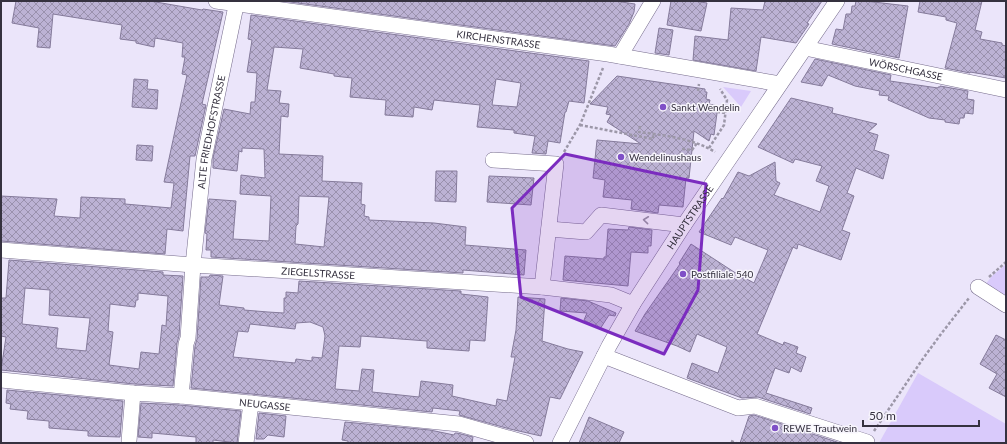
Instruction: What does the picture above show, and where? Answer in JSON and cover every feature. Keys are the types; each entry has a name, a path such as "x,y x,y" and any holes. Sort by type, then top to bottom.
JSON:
{"street":[{"name":"KIRCHENSTRASSE","path":"216,1 614,55 701,77 780,84"},
{"path":"614,55 652,1"},
{"name":"HAUPTSTRASSE","path":"560,443 604,356 633,304 684,225 838,1"},
{"name":"ALTE FRIEDHOFSTRASSE","path":"181,396 186,344 188,338 193,265 204,159 236,3"},
{"name":"WÖRSCHGASSE","path":"805,48 1006,90"},
{"path":"492,160 556,164 542,287"},
{"path":"549,229 586,232 600,215 684,225"},
{"name":"ZIEGELSTRASSE","path":"1,250 193,265 542,287 610,296 633,304"},
{"path":"978,287 1006,305"},
{"path":"604,356 738,408 755,406 867,442"},
{"name":"NEUGASSE","path":"1,380 133,393 181,396 459,424 526,443"},
{"path":"129,441 133,393"},
{"path":"246,443 251,403"}],"path":[{"path":"556,164 580,125 614,55"},
{"path":"701,77 706,86"},
{"path":"698,91 701,77"},
{"path":"709,148 724,126 727,100 720,88"},
{"path":"717,112 725,113"},
{"path":"580,125 652,139 653,134"},
{"path":"640,126 639,132 697,143 709,148 728,161"},
{"path":"682,149 692,150 697,143"},
{"path":"867,442 941,334 978,287 1006,262"},
{"path":"731,441 736,443"}],"highlighted area":[{"path":"565,154 706,184 698,290 664,354 521,297 512,208"}],"shaded area":[{"path":"723,87 751,91 741,107"},
{"path":"1006,264 1006,311 978,294 992,276"},
{"path":"918,373 1006,424 1006,443 879,443"}],"building":[{"path":"16,1 150,1 223,12 202,104 206,105 195,156 190,156 183,231 167,229 165,254 1,241 1,196 57,199 54,216 80,218 81,197 125,199 125,204 171,208 174,183 164,182 187,75 182,74 185,57 182,57 183,43 155,38 154,47 136,43 136,41 120,39 122,25 53,14 50,48 37,47 39,28 12,23"},
{"path":"283,1 615,1 635,4 634,12 629,24 615,46"},
{"path":"671,1 694,1 707,3 701,31 667,25"},
{"path":"765,1 822,1 796,43 761,37 756,71 693,60 695,36 728,40 731,8 763,10"},
{"path":"856,1 908,6 899,58 832,44 836,29 843,30 846,14 851,14 852,6 855,6"},
{"path":"920,1 982,1 975,30 982,32 980,39 1002,43 1002,45 1006,46 1006,78 945,68 957,23 946,20 946,17 918,12"},
{"path":"251,15 589,61 584,103 569,101 565,112 560,143 548,141 546,154 532,153 535,136 514,133 514,130 477,127 480,105 434,100 432,110 414,107 413,117 385,115 386,100 350,97 352,78 334,76 334,74 300,68 303,49 274,47 267,90 281,91 279,103 289,104 288,117 281,116 279,154 323,156 322,181 362,183 361,204 365,205 364,216 369,217 369,220 434,223 466,227 465,245 526,250 524,275 463,270 463,273 211,257 211,250 206,250 207,234 205,233 209,199 236,201 233,239 269,241 271,196 240,194 241,175 265,178 264,149 242,148 242,152 239,151 237,171 213,168 213,158 224,109 250,114 251,102 255,102 257,73 247,72 252,40 248,39","holes":["496,79 521,83 517,107 492,105","299,196 329,197 324,247 295,244 296,226 298,224"]},
{"path":"659,28 673,30 669,55 655,53"},
{"path":"815,59 891,75 890,81 938,88 940,86 968,91 967,99 974,100 973,114 965,113 964,118 960,118 959,124 945,122 945,120 929,118 888,100 889,96 879,95 880,91 855,86 828,75 822,86 801,82"},
{"path":"617,76 705,89 705,92 707,92 706,99 710,100 709,104 718,106 714,135 711,134 709,141 694,131 689,178 686,178 683,207 659,205 658,213 631,209 632,200 603,197 605,180 593,178 597,140 641,144 607,122 611,115 606,114 608,107 590,104"},
{"path":"134,79 148,80 147,89 158,90 157,109 132,107"},
{"path":"791,98 833,108 832,113 877,124 868,132 878,135 874,150 889,155 883,179 856,168 847,193 854,196 842,230 850,233 841,260 798,244 797,249 793,247 757,334 783,345 784,342 798,347 796,353 806,357 801,372 791,367 789,373 775,368 766,393 812,408 810,414 758,397 742,398 687,378 692,363 718,373 727,347 697,334 690,352 635,331 680,264 679,263 691,244 754,283 768,250 735,237 731,245 699,232 722,198 723,199 738,172 749,176 775,162 776,181 780,183 774,195 820,212 829,186 816,181 822,166 795,159 793,163 758,147"},
{"path":"137,145 153,146 152,161 136,160"},
{"path":"436,171 457,171 456,202 435,201"},
{"path":"489,176 534,178 531,205 487,202"},
{"path":"629,227 652,230 651,246 648,246 648,253 631,252 628,286 563,280 565,256 604,259 604,257 606,257 608,229 628,230"},
{"path":"9,260 163,272 163,275 183,276 179,336 173,386 134,384 1,370 6,337 1,336 1,298 6,298","holes":["25,288 50,290 49,315 90,318 86,351 56,348 58,328 22,324","138,293 168,296 166,326 162,325 159,354 141,352 139,369 109,365 113,332 108,331 110,304 135,307 136,300 138,300"]},
{"path":"210,275 223,276 219,305 244,308 244,310 268,312 284,313 284,298 286,298 286,292 298,293 299,281 461,291 461,294 488,297 485,341 470,340 469,351 427,348 427,341 361,336 360,347 339,346 335,389 359,391 362,369 374,370 372,392 419,397 421,381 453,385 452,396 496,406 497,399 507,401 515,357 511,357 516,330 518,297 545,299 542,341 583,352 560,399 550,397 541,436 459,415 460,411 433,408 432,412 191,388 197,339 201,277 209,277","holes":["310,322 323,327 325,336 322,358 312,357 312,361 296,359 295,363 233,357 238,331 248,332 250,324 295,329 296,323"]},
{"path":"561,298 588,301 616,313 615,316 609,315 600,329 584,320 587,313 560,311"},
{"path":"996,335 1006,340 1006,397 989,388 997,374 980,364"},
{"path":"7,390 123,401 120,437 88,436 88,431 49,428 49,421 27,419 28,411 10,409 11,404 6,403"},
{"path":"141,403 241,411 237,443 213,440 213,443 196,443 196,437 152,433 152,438 138,437"},
{"path":"259,413 286,416 284,437 268,435 264,439 256,439"},
{"name":"REWE Trautwein","path":"754,415 840,443 740,443 749,416"},
{"path":"589,417 624,432 619,443 579,443"},
{"path":"345,422 430,430 454,435 457,433 473,437 472,443 348,443 348,441 342,440"}],"place":[{"name":"Sankt Wendelin","path":"663,107"},
{"name":"Wendelinushaus","path":"621,157"},
{"name":"Postfiliale 540","path":"683,274"},
{"name":"REWE Trautwein","path":"775,428"}]}
